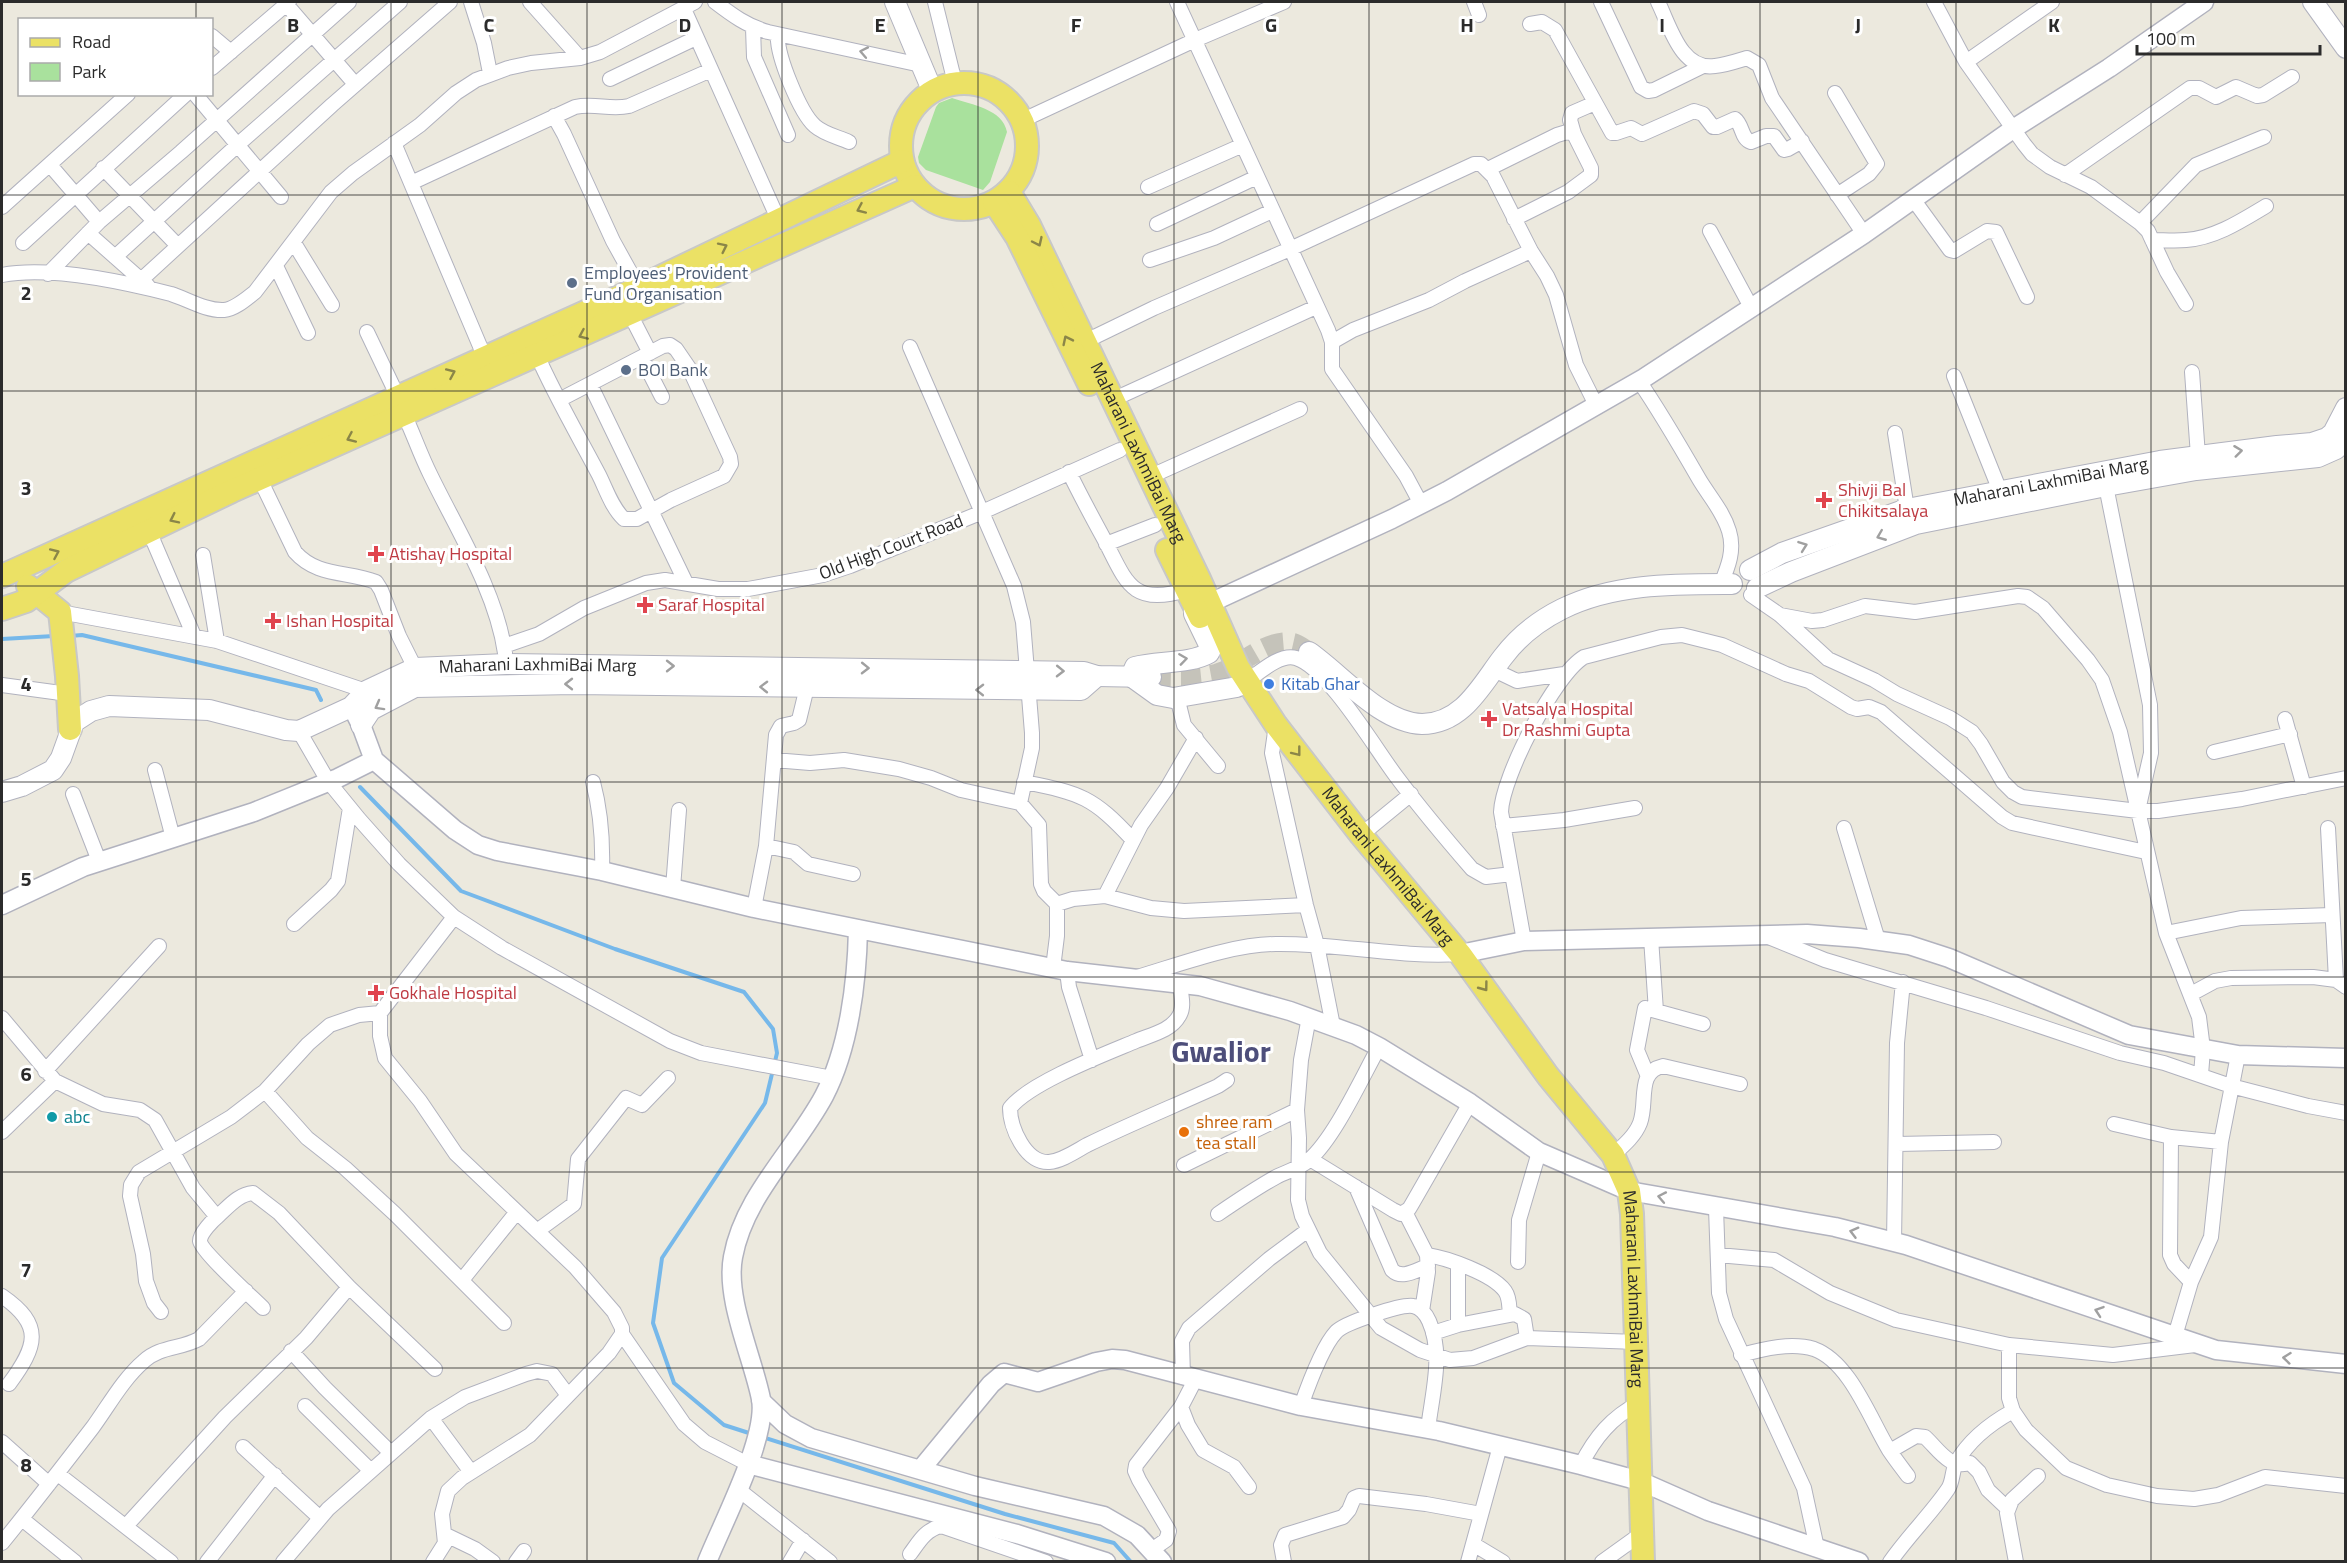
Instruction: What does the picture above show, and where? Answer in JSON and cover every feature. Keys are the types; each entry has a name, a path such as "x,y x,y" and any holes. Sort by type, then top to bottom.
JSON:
{"main road":[{"path":"895,2 932,90"},
{"path":"2313,2 2346,48"},
{"path":"955,83 976,83 995,90 1011,103 1023,120 1028,139 1027,158 1020,176 1001,197 977,208 960,209 943,206 927,198 915,186 902,161 901,140 906,119 918,101 932,90 955,83"},
{"path":"401,405 484,358 639,288 902,161"},
{"path":"2,609 20,586 256,471 401,405 537,355 915,186"},
{"path":"1001,197 1017,237 1155,525 1197,599 1194,615 1211,649 1209,653 1135,667 1157,695 1177,697 1242,684"},
{"name":"Maharani LaxhmiBai Marg","path":"1001,197 1029,225 1149,477 1197,599 1238,667 1242,684 1274,733 1460,954 1548,1076 1612,1155 1629,1191 1637,1342 1643,1562"},
{"name":"Maharani LaxhmiBai Marg","path":"1753,584 1782,553 1907,509 2102,471 2198,456 2312,443 2327,438 2333,433 2346,408"},
{"path":"1309,651 1373,704 1393,715 1421,724 1437,722 1473,699 1503,657 1538,623 1561,609 1589,597 1627,589 1691,584 1726,584 1739,595 1753,584 1791,572 1916,524 2196,470 2318,457 2336,449 2346,439"},
{"path":"20,586 66,571 149,531 256,471"},
{"path":"20,586 62,628 70,729"},
{"name":"Maharani LaxhmiBai Marg","path":"299,731 351,707 366,691 416,668 505,655 1029,680"},
{"path":"361,725 371,710 415,687 574,684 807,687 1029,680 1081,690 1097,676 1142,677"},
{"path":"2,792 22,786 53,770 61,758 74,722 91,711 109,706 209,710 286,730 299,731"}],"street":[{"path":"48,274 99,222 349,2"},
{"path":"116,257 400,2"},
{"path":"141,280 355,84 450,2"},
{"path":"471,2 484,43 490,73"},
{"path":"530,2 580,58"},
{"path":"715,2 735,18 753,28 921,65"},
{"path":"935,2 955,83"},
{"path":"1177,2 1328,330 1332,342 1332,369 1406,476 1421,504"},
{"path":"1023,120 1195,40 1284,2"},
{"path":"1474,2 1479,15"},
{"path":"1601,2 1641,87 1648,91 1703,66 1714,66 1747,58 1754,60 1759,65 1772,98 1864,234"},
{"path":"1658,2 1686,57 1703,66"},
{"path":"1934,2 1966,62 2032,154 2065,175 2091,187 2140,223 2152,240 2167,273 2186,304"},
{"path":"1966,62 2052,2"},
{"path":"213,68 287,3 355,84"},
{"path":"1069,472 1126,582 1136,589 1158,596 1197,599 1421,504 1639,381 1752,309 1864,234 2013,129 2109,68 2196,3"},
{"path":"2,275 18,272 82,276 152,289 213,309 225,310 243,302 255,292 331,192 420,125 456,93 490,73 531,63 580,58 600,52 690,5 696,38 779,221"},
{"path":"1530,24 1542,22 1555,30 1612,133 1631,128 1642,135 1694,111 1703,114 1713,127 1735,119 1745,138 1751,142 1766,136 1774,136 1784,150 1802,141"},
{"path":"753,28 754,57 788,135"},
{"path":"778,35 779,52 807,116 821,130 849,142"},
{"path":"213,37 231,52"},
{"path":"610,79 696,38"},
{"path":"411,183 575,107 587,104 620,108 629,106 711,70"},
{"path":"2065,175 2190,87 2199,88 2216,97 2236,87 2257,96 2263,95 2292,76"},
{"path":"1835,93 1877,164 1869,174 1837,195"},
{"path":"2,207 126,96"},
{"path":"23,243 184,96"},
{"path":"197,96 281,197"},
{"path":"1514,219 1568,192 1591,175 1592,168 1574,134 1570,120 1572,113 1595,103"},
{"path":"554,116 613,241 639,288"},
{"path":"1488,169 1557,135 1567,132 1574,134"},
{"path":"2140,223 2196,165 2264,137"},
{"path":"394,143 484,358"},
{"path":"1148,187 1243,145"},
{"path":"1086,341 1154,308 1290,249 1474,164 1481,164 1488,169 1531,251 1547,276 1556,295 1572,355 1596,405"},
{"path":"50,165 99,222"},
{"path":"103,168 178,246"},
{"path":"1157,224 1257,177"},
{"path":"1913,199 1950,250 1954,251 1987,231 1996,232 2027,297"},
{"path":"2152,240 2187,240 2210,235 2226,229 2266,206"},
{"path":"1150,260 1214,238 1272,211"},
{"path":"1710,231 1752,309"},
{"path":"88,233 152,289"},
{"path":"294,243 332,305"},
{"path":"1332,342 1353,330 1430,300 1465,281 1531,251"},
{"path":"276,266 308,333"},
{"path":"1112,400 1316,307"},
{"path":"630,314 662,397"},
{"path":"366,333 494,610 505,655 507,685"},
{"path":"537,355 559,400 619,515 629,520 637,519 650,510 724,476 731,464 730,457 689,368 676,349 670,345 559,400"},
{"path":"910,347 980,513 1014,586 1023,622 1029,680 1032,748 1020,803"},
{"path":"2192,372 2198,456"},
{"path":"1954,376 2000,491"},
{"path":"1639,381 1718,507 1729,532 1731,552 1726,584"},
{"path":"590,384 686,583"},
{"path":"1149,477 1300,409"},
{"path":"1895,433 1907,509"},
{"name":"Old High Court Road","path":"505,655 584,608 646,583 664,580 718,589 748,589 823,574 880,555 1120,450"},
{"path":"256,471 295,552 305,563 376,582 399,636 416,668"},
{"path":"2106,486 2150,705 2151,753 2138,811"},
{"path":"1106,544 1155,525"},
{"path":"149,531 194,636"},
{"path":"203,555 217,640"},
{"path":"1753,584 1780,615 1828,659 1950,718 1972,732 1987,753 2002,782 2022,798 2138,811 2158,811 2242,800 2346,778"},
{"path":"1780,615 1812,621 1823,620 1865,606 1915,612 2018,596 2027,597 2043,608 2088,660 2102,680 2120,732 2166,933 2199,1017 2203,1050 2201,1075"},
{"path":"62,628 194,636 217,640 366,691"},
{"path":"1524,941 1503,826 1502,802 1509,778 1524,745 1564,674 1584,657 1672,636 1703,639 1722,645 1785,674 1809,681 1851,707 1857,709 1869,707 1881,712 2002,817 2012,823 2146,852"},
{"path":"1242,684 1270,665 1286,658 1294,657 1305,662 1336,693 1411,794 1472,869 1486,877 1512,874"},
{"path":"1494,670 1517,681 1564,674"},
{"path":"2,685 68,694"},
{"path":"754,908 766,846 778,729 798,720 807,687"},
{"path":"1177,697 1184,725 1218,766"},
{"path":"351,707 361,725 374,760 455,830 478,844 497,851 602,871 754,908 1060,969 1200,986 1309,1017 1379,1047 1470,1103 1539,1152 1629,1191 1835,1227 1894,1242 2175,1336 2195,1345 2216,1350 2346,1364"},
{"path":"2285,718 2304,787"},
{"path":"299,731 328,781 350,808 399,864 454,917 502,948 670,1041 701,1053 832,1078"},
{"path":"1274,733 1272,753 1277,779 1317,945 1333,1026"},
{"path":"2214,752 2290,734"},
{"path":"1105,896 1133,840 1174,778 1196,738"},
{"path":"2,905 99,861 254,812 374,760"},
{"path":"774,760 810,763 844,760 899,769 962,790 1020,803 1039,825 1041,884 1044,891 1057,904 1060,969 1069,987 1092,1060"},
{"path":"155,770 173,838"},
{"path":"593,782 603,837 602,871"},
{"path":"1024,782 1078,795 1093,802 1133,840"},
{"path":"73,794 99,861"},
{"path":"1361,835 1411,794"},
{"path":"294,924 338,881 350,808"},
{"path":"1503,826 1564,820 1635,808"},
{"path":"673,888 679,810"},
{"path":"1844,828 1878,940"},
{"path":"2191,994 2216,981 2231,978 2313,976 2341,983 2332,915 2328,828"},
{"path":"766,846 794,852 808,864 854,874"},
{"path":"1057,904 1073,899 1105,896 1151,908 1184,911 1306,905"},
{"path":"2166,933 2241,918 2332,915"},
{"path":"433,1562 445,1543 446,1534 442,1514 448,1491 471,1472 530,1435 567,1394 609,1353 622,1334 622,1328 614,1312 575,1267 456,1154 420,1101 385,1058 380,1036 380,1013 454,917"},
{"path":"707,1562 739,1490 761,1409 741,1331 733,1287 732,1259 740,1229 752,1206 814,1113 832,1078 844,1037 854,986 858,929"},
{"path":"1130,979 1254,946 1275,944 1317,945 1414,955 1460,954 1524,941 1807,934 1909,945 1949,958 2129,1035 2238,1055 2346,1058"},
{"path":"1765,936 1825,960 1903,982 2120,1053 2201,1075 2231,1086 2308,1106 2346,1113"},
{"path":"1651,938 1656,1011"},
{"path":"2,1132 159,946"},
{"path":"1894,1242 1897,1043 1903,982"},
{"path":"1180,985 1183,1005 1180,1016 1170,1027 1092,1060 1028,1092 1010,1108 1010,1120 1028,1153 1040,1161 1057,1161 1227,1080"},
{"path":"1612,1155 1630,1139 1641,1121 1647,1074 1637,1050 1645,1008 1703,1024"},
{"path":"161,1312 154,1303 146,1281 143,1254 130,1196 130,1185 139,1172 231,1117 265,1091 308,1044 330,1025 359,1015 380,1013"},
{"path":"1309,1017 1301,1060 1297,1110 1298,1200 1302,1216 1320,1253 1381,1328 1437,1357 1450,1360 1473,1358 1527,1338 1637,1342"},
{"path":"2,1018 50,1076 103,1104 140,1110 155,1120 193,1188 217,1217"},
{"path":"1218,1214 1252,1190 1310,1160 1330,1134 1379,1047"},
{"path":"2175,1336 2191,1282 2211,1237 2221,1142 2238,1055"},
{"path":"1647,1074 1653,1068 1663,1066 1740,1084"},
{"path":"537,1231 574,1204 578,1159 626,1098 642,1105 668,1078"},
{"path":"265,1091 307,1138 332,1157 380,1201 504,1323"},
{"path":"1310,1160 1401,1214 1412,1204 1470,1103"},
{"path":"1184,1165 1297,1110"},
{"path":"2114,1124 2171,1137 2221,1142"},
{"path":"2171,1137 2170,1255 2174,1264 2191,1282"},
{"path":"1896,1144 1994,1142"},
{"path":"1518,1262 1519,1220 1539,1152"},
{"path":"1356,1187 1392,1270 1396,1274 1404,1275 1428,1260 1473,1270 1505,1291 1510,1315"},
{"path":"263,1308 203,1248 200,1241 202,1235 217,1217 238,1198 253,1192 298,1231 350,1287 435,1370"},
{"path":"1716,1208 1719,1293 1726,1319 1804,1488 1817,1548"},
{"path":"1405,1212 1428,1260 1422,1311"},
{"path":"462,1280 516,1213"},
{"path":"761,1409 773,1414 798,1432 975,1486 1104,1516 1137,1535 1157,1556 1169,1531 1135,1472 1136,1466 1181,1407 1189,1378 1182,1341 1189,1328 1269,1259 1308,1230"},
{"path":"1718,1255 1774,1260 1830,1293 1896,1320 2009,1345 2113,1355 2195,1345"},
{"path":"1458,1265 1458,1325"},
{"path":"126,1526 225,1417 318,1324 350,1287"},
{"path":"2,1543 144,1361 163,1350 190,1344 199,1339 246,1291"},
{"path":"2,1296 21,1309 31,1326 32,1340 28,1356 9,1384"},
{"path":"1301,1406 1334,1333 1341,1327 1370,1316 1405,1306 1414,1306 1422,1311 1433,1333 1437,1357 1428,1429"},
{"path":"1433,1333 1458,1325 1515,1314 1524,1319 1527,1338"},
{"path":"622,1334 684,1424 705,1442 809,1482 1017,1534 1106,1562"},
{"path":"2009,1345 2009,1398 2013,1411 2026,1430 2066,1467 2117,1487 2157,1496 2194,1499 2218,1496 2265,1477 2346,1486"},
{"path":"1741,1355 1763,1349 1795,1347 1813,1349 1830,1358 1853,1384 1890,1451 1908,1476"},
{"path":"291,1351 390,1453"},
{"path":"921,1469 991,1384 1004,1373 1038,1382 1096,1362 1112,1359 1125,1360 1301,1406 1428,1429 1640,1481 1708,1511 1859,1562"},
{"path":"283,1562 320,1518 370,1470 431,1418 465,1397 537,1371 552,1374 567,1394"},
{"path":"1581,1465 1598,1436 1615,1418 1639,1402"},
{"path":"305,1406 370,1470"},
{"path":"1181,1407 1188,1425 1203,1450 1234,1467 1249,1487"},
{"path":"1890,1562 1908,1536 1949,1488 1956,1464 1990,1424 2013,1411"},
{"path":"431,1418 471,1472"},
{"path":"1890,1451 1921,1435 1956,1464 1960,1466 1970,1463 1974,1466 1983,1485 2008,1509"},
{"path":"2,1442 53,1479 126,1526 171,1562"},
{"path":"1468,1562 1500,1446"},
{"path":"243,1447 320,1518"},
{"path":"207,1562 275,1475"},
{"path":"2016,1562 2007,1519 2008,1509 2016,1495 2038,1476"},
{"path":"739,1490 830,1562"},
{"path":"1284,1562 1281,1545 1285,1535 1342,1517 1349,1510 1354,1498 1359,1496 1426,1504 1481,1514"},
{"path":"22,1519 75,1562"},
{"path":"910,1554 924,1534 941,1526 1046,1562"},
{"path":"446,1534 475,1549 493,1562"},
{"path":"1602,1562 1641,1534"},
{"path":"790,1562 803,1540"},
{"path":"1473,1544 1503,1562"}],"green space":[{"path":"952,98 993,113 1000,118 1007,132 990,182 983,190 926,170 919,163 918,157 936,107 939,103"}],"waterway":[{"path":"70,636 82,635 316,690 321,700"},
{"path":"2,639 54,636"},
{"path":"360,787 461,891 615,949 744,992 773,1029 777,1053 765,1103 662,1258 653,1323 674,1383 724,1425 752,1434"},
{"path":"762,1437 1005,1514 1114,1543 1131,1562"}],"tunnel":[{"path":"1151,677 1192,677 1216,674 1235,666 1263,649 1283,643 1295,644 1309,652"}],"place":[{"name":"Employees' Provident Fund Organisation","path":"572,283"},
{"name":"BOI Bank","path":"626,370"},
{"name":"Shivji Bal Chikitsalaya","path":"1824,500"},
{"name":"Atishay Hospital","path":"376,554"},
{"name":"Saraf Hospital","path":"645,605"},
{"name":"Ishan Hospital","path":"273,621"},
{"name":"Kitab Ghar","path":"1269,684"},
{"name":"Vatsalya Hospital Dr Rashmi Gupta","path":"1489,719"},
{"name":"Gokhale Hospital","path":"376,993"},
{"name":"abc","path":"52,1117"},
{"name":"shree ram tea stall","path":"1184,1132"}],"district":[{"name":"Gwalior","path":"1221,1052"}]}
